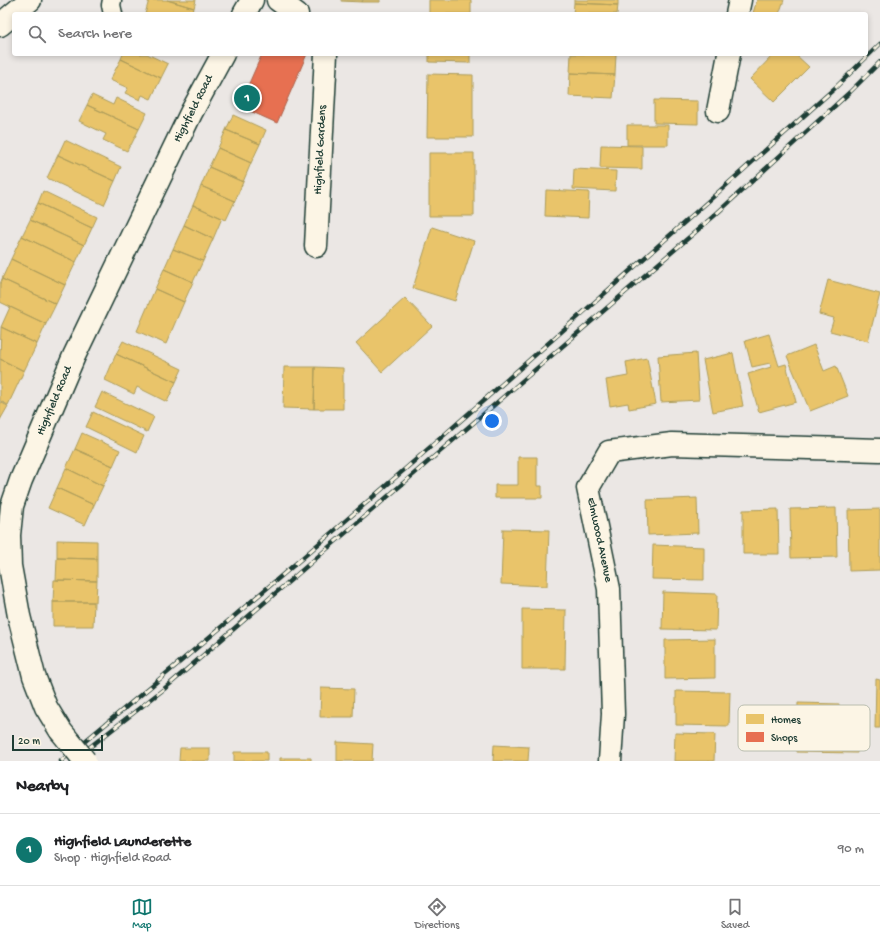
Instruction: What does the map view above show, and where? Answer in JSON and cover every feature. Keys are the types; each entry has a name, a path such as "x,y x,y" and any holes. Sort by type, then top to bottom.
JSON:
{"street":[{"path":"16,12 30,0"},
{"path":"245,12 252,0"},
{"path":"278,0 294,12"},
{"path":"737,12 740,0"},
{"path":"0,25 12,15"},
{"name":"Highfield Road","path":"85,761 60,730 46,707 34,676 5,568 12,506 21,480 74,356 191,113 222,56"},
{"name":"Highfield Gardens","path":"316,246 326,56"},
{"path":"718,111 729,56"},
{"name":"Elmwood Avenue","path":"610,761 613,714 609,589 588,488 609,452 672,444 880,450"}],"lane":[{"path":"112,0 111,5 113,12"}],"building: Homes":[{"path":"149,0 167,0 194,8 193,12 146,12"},
{"path":"167,0 196,0 194,8"},
{"path":"341,0 363,0 362,2"},
{"path":"363,0 380,0 380,2 362,2"},
{"path":"429,0 471,0 471,12 429,12"},
{"path":"574,0 618,0 618,5 574,3"},
{"path":"757,0 784,0 780,12 753,12"},
{"path":"574,3 618,5 617,12 573,12"},
{"path":"122,56 151,56 168,64 161,78 121,59"},
{"path":"429,56 470,56 470,63 429,62"},
{"path":"571,56 616,56 615,75 570,73"},
{"path":"772,56 797,56 809,67 774,102 750,79"},
{"path":"121,59 161,78 151,99 142,95 140,100 125,93 128,88 110,80"},
{"path":"570,73 615,75 613,98 569,96"},
{"path":"428,74 473,75 473,137 427,137"},
{"path":"92,95 113,105 116,98 147,113 139,129 87,105"},
{"path":"654,100 698,101 698,124 654,123"},
{"path":"87,105 139,129 127,151 103,140 106,134 79,121"},
{"path":"233,115 266,130 260,144 226,130"},
{"path":"627,125 668,125 668,145 627,145"},
{"path":"226,130 260,144 251,163 218,148"},
{"path":"65,140 121,167 115,181 58,155"},
{"path":"601,145 642,146 642,169 600,168"},
{"path":"218,148 251,163 243,182 209,167"},
{"path":"429,153 474,153 474,216 429,216"},
{"path":"58,155 115,181 104,205 47,178"},
{"path":"209,167 243,182 235,201 201,186"},
{"path":"574,169 616,171 615,191 573,189"},
{"path":"201,186 235,201 226,220 193,205"},
{"path":"546,190 589,192 588,218 545,216"},
{"path":"43,191 97,217 92,228 38,203"},
{"path":"38,203 92,228 84,245 30,220"},
{"path":"193,205 222,218 213,239 184,225"},
{"path":"30,220 84,245 76,262 22,236"},
{"path":"184,225 213,239 203,261 173,249"},
{"path":"432,227 474,241 455,301 413,288"},
{"path":"22,236 76,262 65,285 11,259"},
{"path":"173,249 203,261 193,282 164,269"},
{"path":"11,259 65,285 56,304 2,279"},
{"path":"164,269 193,282 184,302 155,289"},
{"path":"2,279 56,304 46,324 0,302 0,284"},
{"path":"828,280 880,294 868,341 830,331 834,318 819,314"},
{"path":"155,289 184,302 166,344 137,331"},
{"path":"405,298 432,326 382,372 356,343"},
{"path":"10,307 46,324 37,344 1,327"},
{"path":"1,327 37,344 24,371 0,359"},
{"path":"769,334 779,366 786,364 796,402 759,412 748,374 771,367 770,363 752,367 745,341"},
{"path":"123,341 182,369 176,382 116,354"},
{"path":"814,345 824,371 836,366 848,396 810,411 787,356"},
{"path":"696,353 699,400 661,402 658,356"},
{"path":"733,353 743,406 713,412 703,360"},
{"path":"116,354 176,382 167,402 137,387 134,394 105,380"},
{"path":"647,358 656,404 629,409 628,403 610,406 606,380 628,376 626,362"},
{"path":"0,359 24,371 8,405 0,401"},
{"path":"284,367 315,367 314,409 283,408"},
{"path":"315,367 343,368 343,409 314,409"},
{"path":"102,392 154,417 147,432 95,407"},
{"path":"0,402 8,406 0,420"},
{"path":"93,412 144,436 137,452 86,427"},
{"path":"82,433 120,450 113,466 75,449"},
{"path":"75,449 113,466 103,486 66,468"},
{"path":"518,457 537,457 537,486 542,486 542,498 495,498 495,485 518,485"},
{"path":"66,468 103,486 94,505 57,488"},
{"path":"57,488 94,505 85,525 48,508"},
{"path":"697,498 698,533 648,535 647,500"},
{"path":"836,508 837,557 791,558 790,509"},
{"path":"778,509 779,554 743,554 743,510"},
{"path":"880,509 880,570 849,571 848,510"},
{"path":"503,529 549,530 547,586 501,584"},
{"path":"57,540 97,541 97,559 57,558"},
{"path":"653,545 704,547 704,580 652,579"},
{"path":"57,558 97,559 97,581 56,580"},
{"path":"54,580 97,581 96,602 53,602"},
{"path":"663,592 717,594 716,630 662,629"},
{"path":"53,602 94,602 93,626 53,626"},
{"path":"522,609 566,610 565,669 522,669"},
{"path":"715,639 715,678 665,679 665,640"},
{"path":"876,679 880,680 880,728 875,728"},
{"path":"321,688 354,689 353,717 320,717"},
{"path":"676,691 730,692 729,726 676,725"},
{"path":"798,703 839,704 839,705 798,705"},
{"path":"675,733 715,734 714,761 674,761"},
{"path":"337,742 373,744 372,761 337,761"},
{"path":"494,745 529,747 528,761 493,761"},
{"path":"180,748 210,748 210,761 179,761"},
{"path":"797,751 857,751 857,753"},
{"path":"234,752 267,752 267,761 234,761"},
{"path":"280,758 311,758 311,761 280,761"}],"building: Shops":[{"path":"261,56 306,56 277,123 239,106"}],"railway":[{"path":"868,56 880,44"},
{"path":"61,761 355,513 644,259 835,88 868,56"},
{"path":"72,761 164,689 715,215 850,92 880,62"}],"place":[{"name":"Highfield Launderette","path":"247,98"}]}
